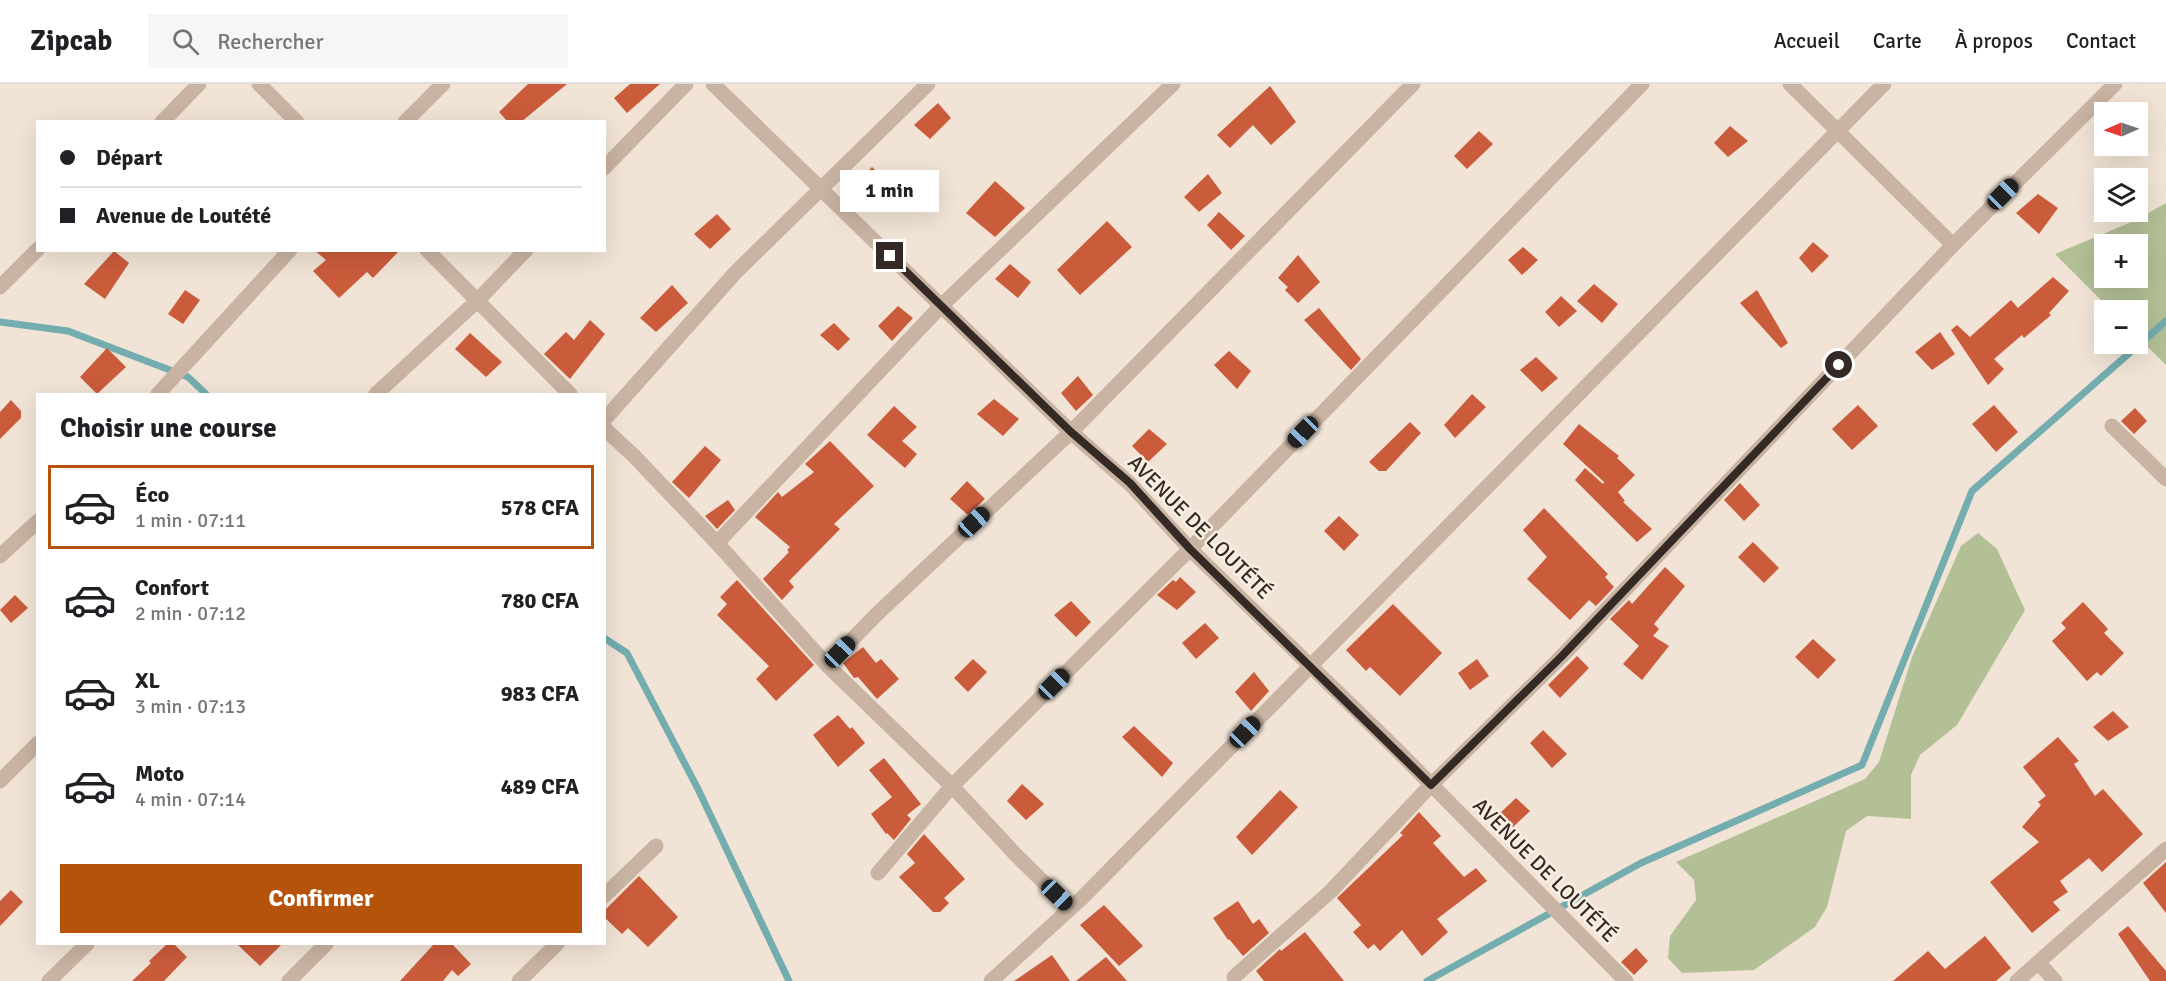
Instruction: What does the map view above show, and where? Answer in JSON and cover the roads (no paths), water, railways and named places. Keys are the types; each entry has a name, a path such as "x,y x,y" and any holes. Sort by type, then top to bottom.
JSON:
{"street":[{"path":"164,120 199,84"},
{"path":"259,84 295,120"},
{"path":"407,120 443,84"},
{"path":"606,166 686,84"},
{"name":"AVENUE DE LOUTÉTÉ","path":"713,84 1071,432 1130,483 1190,549 1310,665 1626,981"},
{"path":"606,418 735,273 928,84"},
{"path":"717,543 941,306 1173,84"},
{"path":"827,665 878,613 1071,432 1413,84"},
{"path":"878,873 952,786 1190,549 1642,84"},
{"path":"1790,84 1953,244"},
{"path":"991,981 1070,908 1884,84"},
{"path":"1234,977 1331,891 1431,785 1561,657 1953,244 2115,84"},
{"path":"0,287 36,251"},
{"path":"159,393 288,252"},
{"path":"429,252 569,393"},
{"path":"377,393 477,301 524,252"},
{"path":"2112,426 2166,479"},
{"path":"606,430 717,543 827,665 952,786 1016,855 1070,908"},
{"path":"0,556 36,523"},
{"path":"0,781 36,745"},
{"path":"606,894 656,846"},
{"path":"2018,981 2166,849"},
{"path":"49,981 86,945"},
{"path":"288,981 325,945"},
{"path":"519,981 556,945"},
{"path":"2039,963 2055,981"}],"waterway":[{"path":"1427,981 1641,863 1862,765 1972,491 2166,321"},
{"path":"0,322 68,331 188,377 205,393"},
{"path":"606,639 627,653 698,789 789,981"}]}
